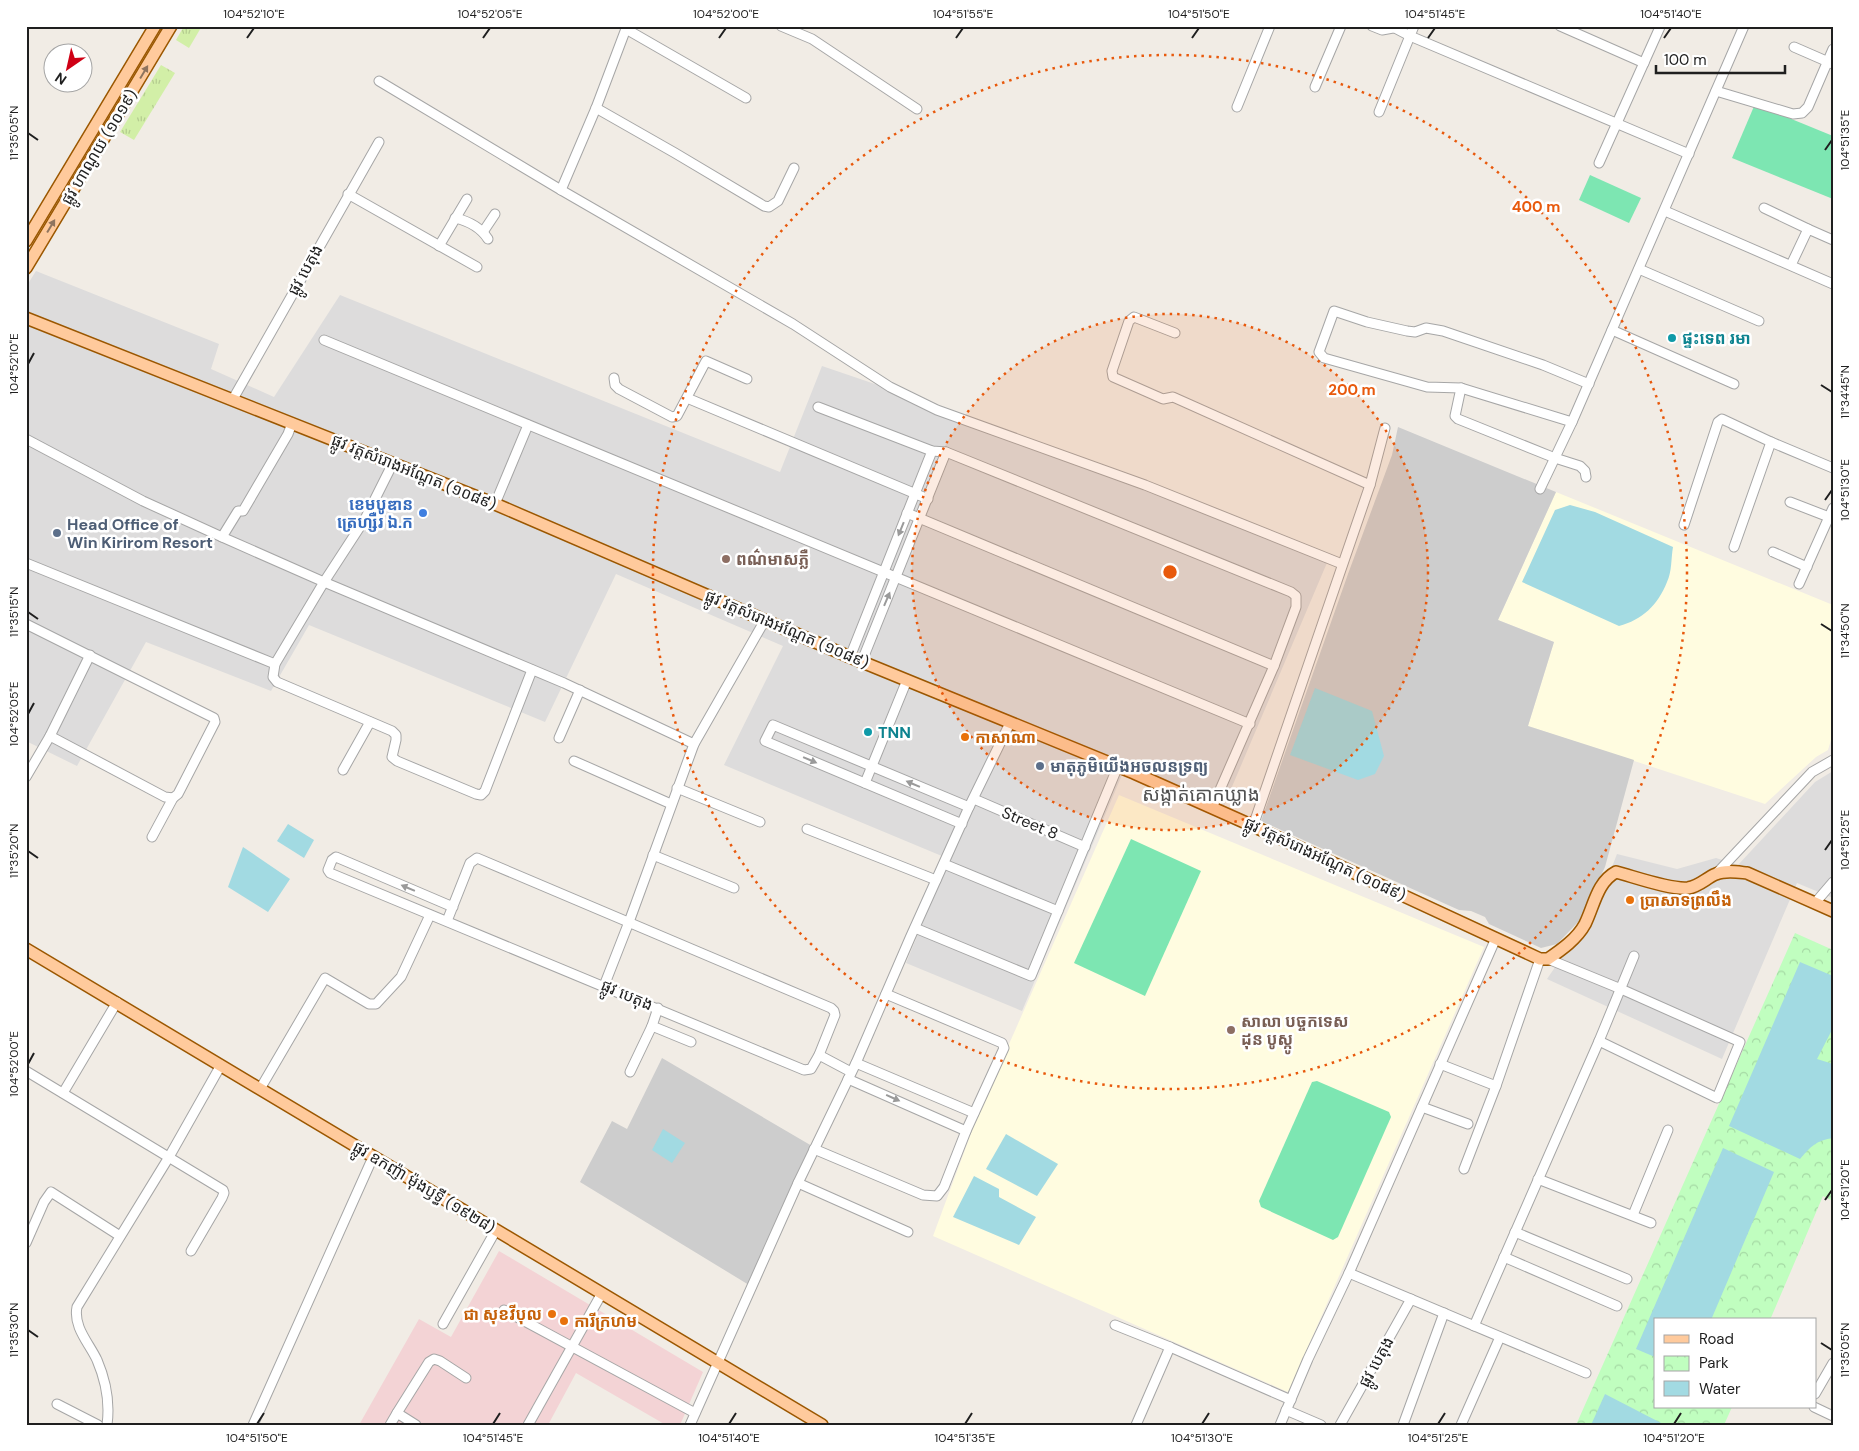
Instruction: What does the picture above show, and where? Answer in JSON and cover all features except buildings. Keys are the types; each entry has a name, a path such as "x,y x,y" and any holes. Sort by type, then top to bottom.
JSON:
{"main road":[{"name":"ផ្លូវ ហាណូយ (១០១៩)","path":"26,241 155,26"},
{"name":"ផ្លូវ ហាណូយ (១០១៩)","path":"26,268 172,26"},
{"name":"ផ្លូវ វត្តសំរោងអណ្ដែត (១០៨៩)","path":"26,318 496,504 856,659 1118,766 1544,959"},
{"path":"1544,959 1572,941 1584,926 1598,891 1604,882 1616,872 1687,888 1699,885 1716,874 1747,873 1833,911"},
{"name":"ផ្លូវ ឧកញ៉ា ម៉ុងឫទ្ធី (១៩២៨)","path":"26,949 822,1425"}],"street":[{"path":"781,26 812,39 917,108"},
{"path":"1237,107 1270,26"},
{"path":"1315,87 1341,26"},
{"path":"1372,26 1382,30 1392,27 1689,154"},
{"path":"1379,112 1414,26"},
{"path":"1560,26 1644,63"},
{"path":"1540,489 1589,384 1744,26"},
{"path":"1599,163 1660,27"},
{"path":"561,190 596,108 626,28 746,98"},
{"path":"1794,47 1830,63"},
{"path":"1716,91 1793,114 1802,113 1808,106 1830,63 1833,48"},
{"path":"379,81 561,190 793,324 890,388 937,410 1145,485 1342,564"},
{"path":"596,108 764,206 769,207 778,201 794,168"},
{"name":"ផ្លូវ បេតុង","path":"233,400 379,142"},
{"path":"348,194 477,267"},
{"path":"439,246 466,199"},
{"path":"1764,208 1833,240"},
{"path":"1665,211 1833,284"},
{"path":"455,218 462,220 486,236 495,214"},
{"path":"1791,265 1808,229"},
{"path":"1639,269 1759,321"},
{"path":"1572,422 1461,388 1428,387 1324,358 1319,352 1334,311 1367,322 1407,331 1415,332 1426,328 1443,331 1544,365 1589,384"},
{"path":"1174,333 1134,317 1129,321 1112,371 1113,377 1163,399 1173,397 1198,407 1370,485"},
{"path":"1612,330 1734,384"},
{"path":"324,340 1250,724"},
{"path":"614,378 615,385 619,389 672,416 677,416 706,362 747,379"},
{"path":"1461,388 1455,416 1458,419 1555,458 1580,466 1585,470 1586,477"},
{"path":"686,398 928,499"},
{"path":"818,407 932,452 946,452 1291,592 1296,596 1296,607 1274,666 1212,808"},
{"path":"1684,525 1718,422 1722,419 1833,468"},
{"path":"222,537 238,511 243,511 288,434 292,423"},
{"path":"496,504 528,425"},
{"path":"1253,826 1370,485 1385,428"},
{"path":"26,439 142,501 324,582 580,690 694,744"},
{"path":"1734,547 1771,442"},
{"path":"856,659 884,572 932,452"},
{"path":"856,659 896,577 946,452"},
{"path":"393,463 365,519 324,582 275,664 273,677 278,682 392,731 396,734 392,757 397,762 480,795 485,791 532,670"},
{"path":"1790,502 1829,517"},
{"path":"1799,584 1833,508"},
{"path":"907,513 1274,666"},
{"path":"1773,552 1807,567"},
{"path":"26,564 275,664"},
{"path":"604,986 630,922 694,744 765,620"},
{"path":"26,624 214,718 215,722 178,794 173,798 152,837"},
{"path":"26,777 50,736 90,655"},
{"path":"907,680 865,783 962,824"},
{"path":"559,738 580,690"},
{"path":"343,770 370,722"},
{"path":"690,1425 798,1182 852,1071 914,928 1010,723"},
{"name":"Street 8","path":"865,783 765,741 773,725 872,767 1085,847"},
{"path":"50,736 166,797 173,798"},
{"path":"1716,874 1812,772 1833,760"},
{"path":"574,761 671,804"},
{"path":"914,928 1032,976 1118,766"},
{"path":"677,788 760,822"},
{"path":"807,829 936,880"},
{"path":"653,855 734,888"},
{"name":"ផ្លូវ បេតុង","path":"453,907 336,857 332,860 328,870 330,873 430,915 808,1070 811,1069 819,1055"},
{"path":"447,922 470,863 477,858 831,1008 834,1011 834,1015 819,1055 966,1131"},
{"path":"944,864 1058,911"},
{"path":"1815,903 1833,882"},
{"path":"260,1089 324,978 369,1004 376,1004 401,976 430,915"},
{"path":"1280,1425 1496,938"},
{"path":"1474,1326 1599,1041 1634,956"},
{"path":"1464,1169 1544,959 1621,989 1740,1042 1717,1098 1599,1041"},
{"path":"814,1150 923,1195 937,1196 944,1187 966,1131 1004,1048 1002,1043 886,994"},
{"path":"63,1093 117,1002"},
{"path":"630,1072 652,1026 658,1008"},
{"path":"652,1026 691,1042"},
{"path":"1440,1064 1496,1086"},
{"path":"106,1425 110,1408 103,1378 97,1360 78,1327 75,1314 77,1307 169,1157 220,1065"},
{"path":"26,1071 223,1190 224,1193 191,1251"},
{"path":"852,1071 974,1113"},
{"path":"1422,1107 1468,1124"},
{"path":"1633,1215 1668,1130"},
{"path":"254,1425 373,1156"},
{"path":"1538,1179 1651,1222"},
{"path":"798,1182 908,1232"},
{"path":"26,1243 44,1202 51,1192 120,1236"},
{"path":"443,1324 496,1230"},
{"path":"1515,1232 1627,1279"},
{"path":"1504,1257 1617,1306"},
{"path":"1349,1273 1586,1373"},
{"path":"528,1425 602,1293"},
{"name":"ផ្លូវ បេតុង","path":"1340,1425 1411,1299"},
{"path":"504,1310 695,1413"},
{"path":"1404,1425 1444,1313"},
{"path":"1115,1325 1291,1400"},
{"path":"1461,1425 1500,1337"},
{"path":"1136,1425 1170,1347"},
{"path":"390,1425 429,1362 434,1359 440,1361 466,1378"},
{"path":"1816,1392 1833,1363"},
{"path":"57,1404 98,1425"},
{"path":"1816,1408 1833,1416"},
{"path":"1286,1410 1321,1425"},
{"path":"397,1413 416,1425"}],"shaded area":[{"path":"36,271 219,344 211,369 274,397 340,295 780,472 822,366 963,414 1329,558 1220,815 1122,775 1022,1011 906,963 949,859 724,765 783,646 616,574 545,722 309,625 271,691 146,642 77,766 26,741 26,287"},
{"path":"1398,427 1556,492 1498,620 1554,642 1528,726 1634,760 1605,867 1579,921 1557,944 1541,948 1489,924 1485,917 1471,911 1459,910 1261,821 1392,455"},
{"path":"1556,492 1833,605 1833,733 1828,750 1816,757 1765,804 1528,726 1554,642 1498,620"},
{"path":"1833,771 1833,898 1797,883 1722,1059 1547,979 1564,954 1585,936 1617,854 1677,869 1716,858 1738,865 1815,782"},
{"name":"សាលា បច្ចកទេស ដុន បូស្កូ","path":"1119,795 1484,947 1288,1392 933,1236 979,1112"},
{"path":"662,1058 812,1146 749,1285 580,1182 612,1121 627,1129"},
{"path":"499,1251 703,1372 680,1425 666,1425 576,1373 548,1425 359,1425 419,1319 451,1337"}],"green space":[{"path":"184,26 202,26 189,48 176,40"},
{"path":"161,65 175,73 134,140 120,132"},
{"path":"1755,104 1833,136 1833,199 1732,158"},
{"path":"1590,175 1641,198 1629,223 1579,200"},
{"path":"1131,839 1201,871 1145,996 1074,963"},
{"path":"1795,933 1833,950 1833,1201 1823,1196 1771,1318 1654,1318 1654,1408 1732,1408 1724,1425 1576,1425"},
{"path":"1317,1081 1389,1112 1391,1117 1338,1237 1333,1240 1261,1207 1259,1201 1312,1082"}],"water":[{"path":"1570,505 1595,512 1673,547 1669,578 1659,598 1642,616 1619,626 1522,582 1555,510"},
{"path":"1315,688 1372,711 1384,756 1375,774 1358,780 1290,755"},
{"path":"288,824 314,840 304,858 277,841"},
{"path":"243,847 290,879 268,912 228,887"},
{"path":"1800,962 1833,976 1833,1028 1817,1059 1833,1064 1833,1138 1822,1140 1814,1145 1800,1159 1729,1126"},
{"path":"663,1129 685,1143 672,1163 652,1150"},
{"path":"1006,1134 1058,1164 1037,1196 986,1169"},
{"path":"1723,1148 1774,1172 1712,1318 1654,1318 1654,1357 1636,1349"},
{"path":"974,1176 999,1189 999,1197 1036,1217 1019,1245 953,1217"},
{"path":"1605,1394 1665,1425 1591,1425"}],"place":[{"name":"ផ្ទះទេព រមា","path":"1672,338"},
{"name":"ខេមបូឌាន ត្រេហ្សឺរ ឯ.ក","path":"423,513"},
{"name":"Head Office of Win Kirirom Resort","path":"57,533"},
{"name":"ពណ៌មាសភ្លឺ","path":"726,559"},
{"name":"TNN","path":"868,732"},
{"name":"កាសាណា","path":"965,737"},
{"name":"មាតុភូមិយើងអចលនទ្រព្យ","path":"1040,766"},
{"name":"ប្រាសាទព្រលឹង","path":"1630,900"},
{"name":"សាលា បច្ចកទេស ដុន បូស្កូ","path":"1231,1030"},
{"name":"ជា សុខវីបុល","path":"552,1314"},
{"name":"ការីក្រហម","path":"564,1321"}],"district":[{"name":"សង្កាត់គោកឃ្លាង","path":"1201,794"}]}
